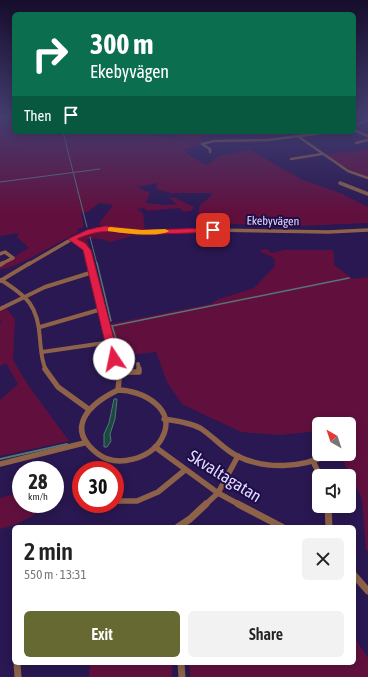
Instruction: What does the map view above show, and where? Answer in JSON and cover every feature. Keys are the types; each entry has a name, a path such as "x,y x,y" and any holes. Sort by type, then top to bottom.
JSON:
{"street":[{"path":"315,149 348,171 368,178"},
{"path":"291,159 322,154"},
{"path":"287,156 295,161"},
{"path":"340,183 368,194"},
{"name":"Ekebyvägen","path":"1,281 72,239 90,231 105,228 142,232 213,230 328,232 368,230"},
{"path":"72,239 82,244 87,250 114,359 120,369 118,390"},
{"path":"0,254 5,252 13,258 0,265"},
{"path":"0,309 23,295 70,277 93,272"},
{"path":"1,281 23,295 34,308 40,327 42,352 49,375 67,396 87,408"},
{"path":"40,327 102,309"},
{"path":"42,352 111,342"},
{"path":"120,369 140,372 138,364"},
{"path":"118,390 130,390 146,395 157,405 164,419 165,430 155,447 136,458 124,461 105,459 91,451 84,443 81,434 82,422 87,408 107,394 118,390"},
{"path":"164,419 186,422 199,428 226,450 238,456 257,462 281,464 313,462 316,469"},
{"path":"0,464 84,443"},
{"name":"Skvaltagatan","path":"155,447 218,493 278,525"},
{"path":"181,525 190,519 218,493 238,456"},
{"path":"124,501 137,501 158,492 185,470"},
{"path":"328,513 329,525"},
{"path":"356,577 368,591"},
{"path":"17,665 18,677"},
{"path":"181,665 182,677"}],"shaded area":[{"path":"0,149 188,149 184,150 191,157 207,165 219,156 250,150 301,179 340,193 368,207 368,223 299,226 201,223 197,217 200,205 211,196 212,193 171,193 156,189 157,183 137,187 150,193 146,203 166,205 177,204 168,197 175,198 194,207 191,211 184,212 179,208 148,211 143,208 137,209 143,213 145,230 98,225 113,205 99,203 88,212 81,213 84,227 77,229 79,232 16,265 0,269 0,266 29,248 17,237 19,233 0,236"},
{"path":"366,149 368,150 368,177 344,167 326,155 347,151 351,153"},
{"path":"100,231 132,235 172,232 157,235 132,236 110,242 93,238 87,239 89,246 78,239"},
{"path":"267,249 271,253 284,250 332,250 334,254 334,265 353,279 368,277 368,551 366,550 362,499 356,487 356,469 347,469 343,461 356,461 356,417 312,417 312,432 280,435 241,432 182,404 167,382 156,352 120,356 110,324 211,304 219,299 254,288 275,266 274,258 259,251"},
{"path":"6,308 15,319 13,360 28,385 69,441 0,456 0,400 18,384 6,363 0,366 0,323 2,322 0,319 0,311"},
{"path":"114,399 117,399 115,419 110,434 111,441 107,447 104,447 104,434 109,423"},
{"path":"12,495 12,513 37,513 25,520 0,529 0,498"},
{"path":"356,640 368,658 368,677 190,677 189,665 356,665"},
{"path":"90,665 172,665 172,677 89,677"}],"waterway":[{"path":"67,149 73,172"},
{"path":"73,172 100,169"},
{"path":"0,182 73,172"},
{"path":"73,172 87,227"},
{"path":"90,237 97,264"},
{"path":"97,263 111,321"},
{"path":"121,354 112,326 349,278"},
{"path":"0,459 67,444"}],"slow traffic":[{"path":"110,229 129,232 165,231"}],"route":[{"path":"114,359 87,250 82,244 72,239 90,231 105,228 129,232 213,230"}]}
